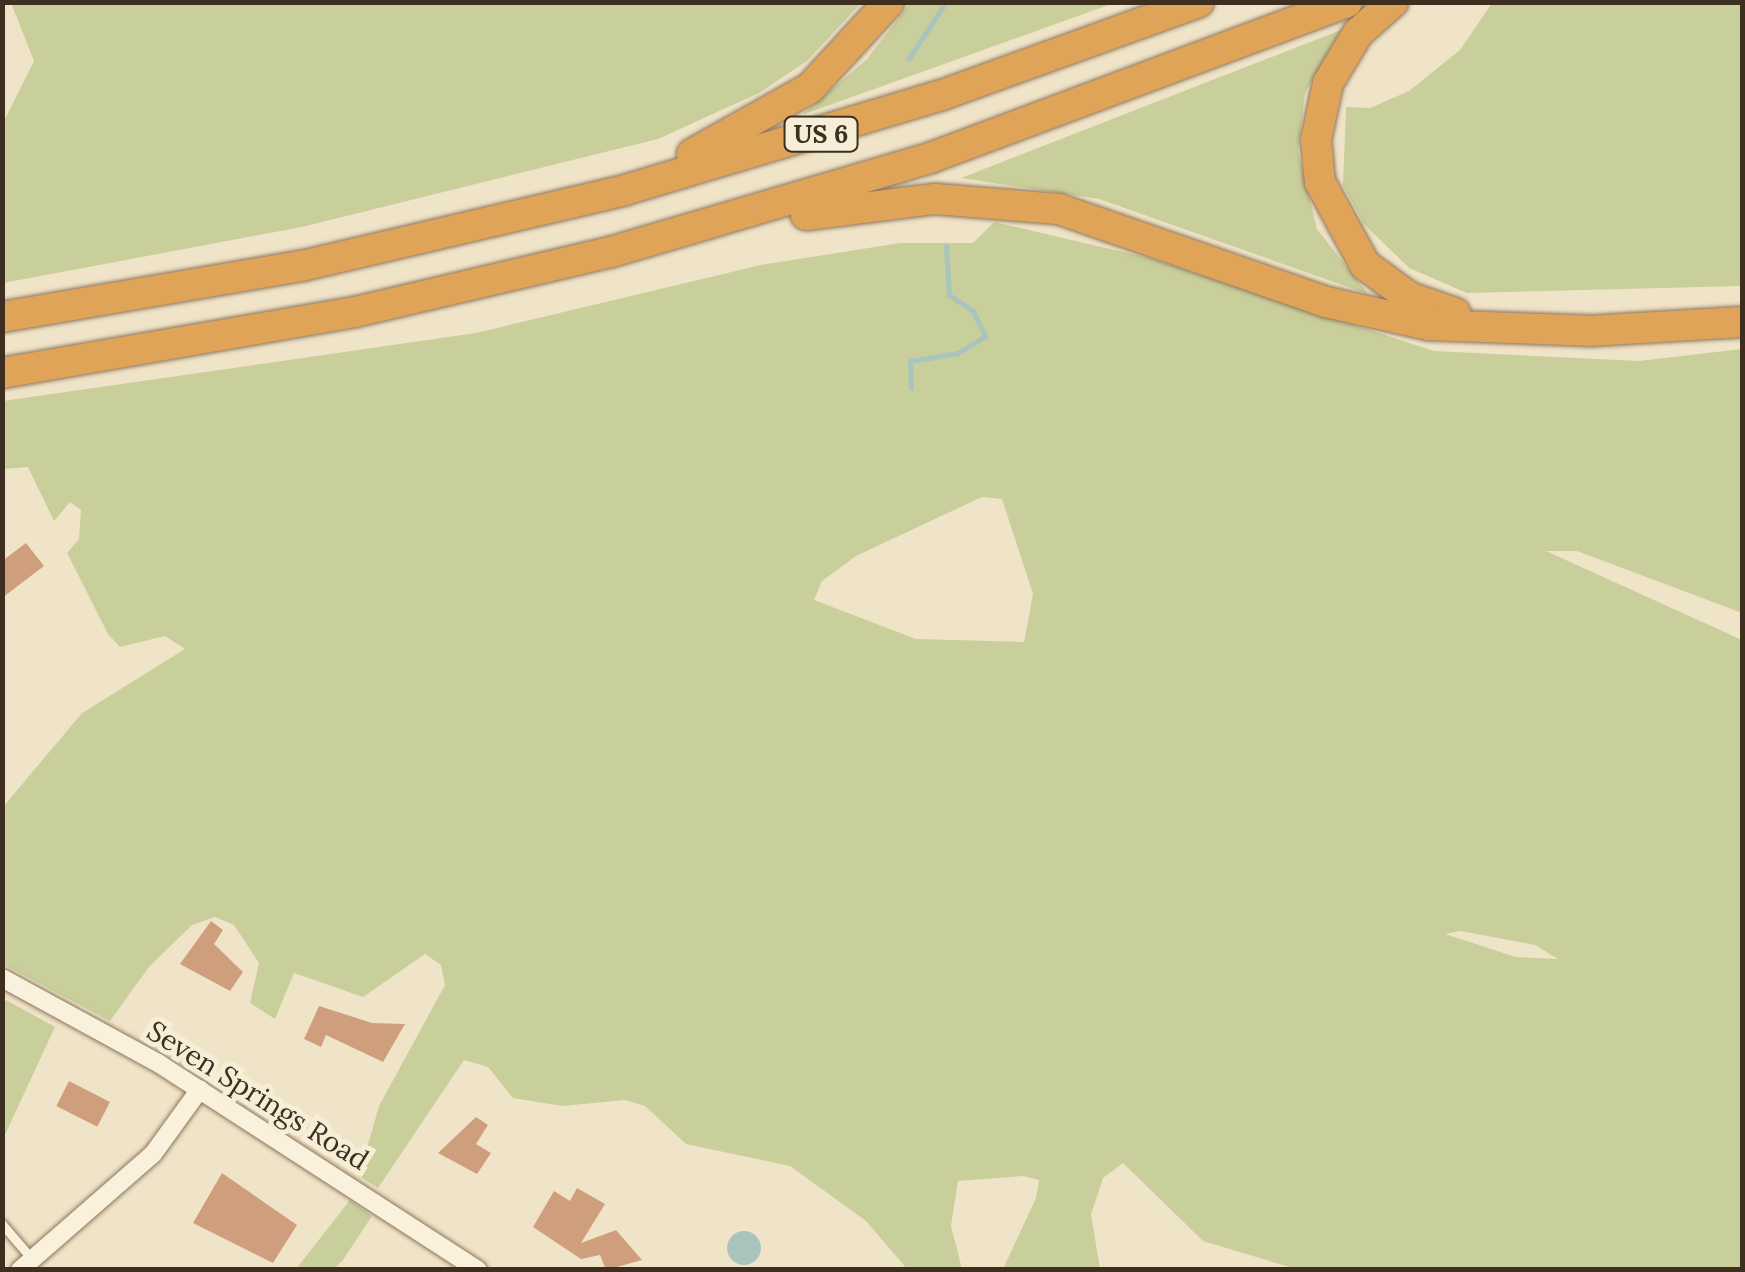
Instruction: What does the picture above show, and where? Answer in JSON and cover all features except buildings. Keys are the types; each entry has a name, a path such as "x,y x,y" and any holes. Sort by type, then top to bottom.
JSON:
{"highway":[{"path":"434,238 731,138 810,88 889,2"},
{"name":"US 6","path":"2,317 434,238 832,130 1199,2"},
{"name":"US 6","path":"2,372 356,312 612,252 946,153 1347,2"},
{"path":"1393,2 1336,65 1316,140 1333,219 1380,279 1424,305 1492,317 1742,308"},
{"path":"612,252 876,202 998,201 1118,225 1397,320 1529,331 1742,322"}],"street":[{"name":"Seven Springs Road","path":"2,978 200,1089 478,1270"},
{"path":"26,1264 153,1154 200,1089"}],"lane":[{"path":"2,1224 26,1264"}],"green space":[{"path":"911,2 1114,3 802,115 867,59"},
{"path":"11,3 861,3 807,61 759,93 658,139 302,227 3,283 3,123 34,61"},
{"path":"1492,3 1742,3 1742,286 1467,293 1409,268 1364,224 1343,185 1346,107 1370,108 1409,91 1460,50"},
{"path":"1341,30 1305,93 1298,151 1317,229 1368,294 1099,199 961,178"},
{"path":"994,222 1149,258 1434,351 1639,361 1742,349 1742,613 1577,551 1546,551 1742,640 1742,1269 1296,1269 1203,1241 1123,1163 1103,1178 1091,1214 1100,1269 1003,1269 1036,1198 1039,1180 1023,1176 958,1181 951,1226 962,1269 907,1269 866,1221 790,1166 686,1144 645,1106 625,1100 562,1106 513,1098 488,1067 464,1060 378,1188 359,1176 379,1106 445,985 441,965 425,954 363,997 294,973 275,1019 250,1003 259,963 234,925 215,917 192,925 149,967 110,1021 3,964 3,807 82,713 185,649 165,636 120,647 108,634 67,553 79,539 81,510 70,502 54,521 28,467 3,469 3,401 476,333 761,265 900,243 973,243","holes":["982,497 1002,499 1033,594 1024,642 916,639 814,600 822,581 856,556","1461,931 1535,945 1558,959 1516,957 1445,934"]},
{"path":"6,1000 55,1027 3,1139 2,1007"},
{"path":"350,1200 372,1216 343,1260 334,1269 296,1269"}],"water":[{"path":"744,1231 756,1236 761,1248 756,1260 744,1265 732,1260 727,1248 732,1236"}],"waterway":[{"path":"909,58 946,2"},
{"path":"911,388 910,361 958,353 985,336 973,311 949,295 946,246"}]}
